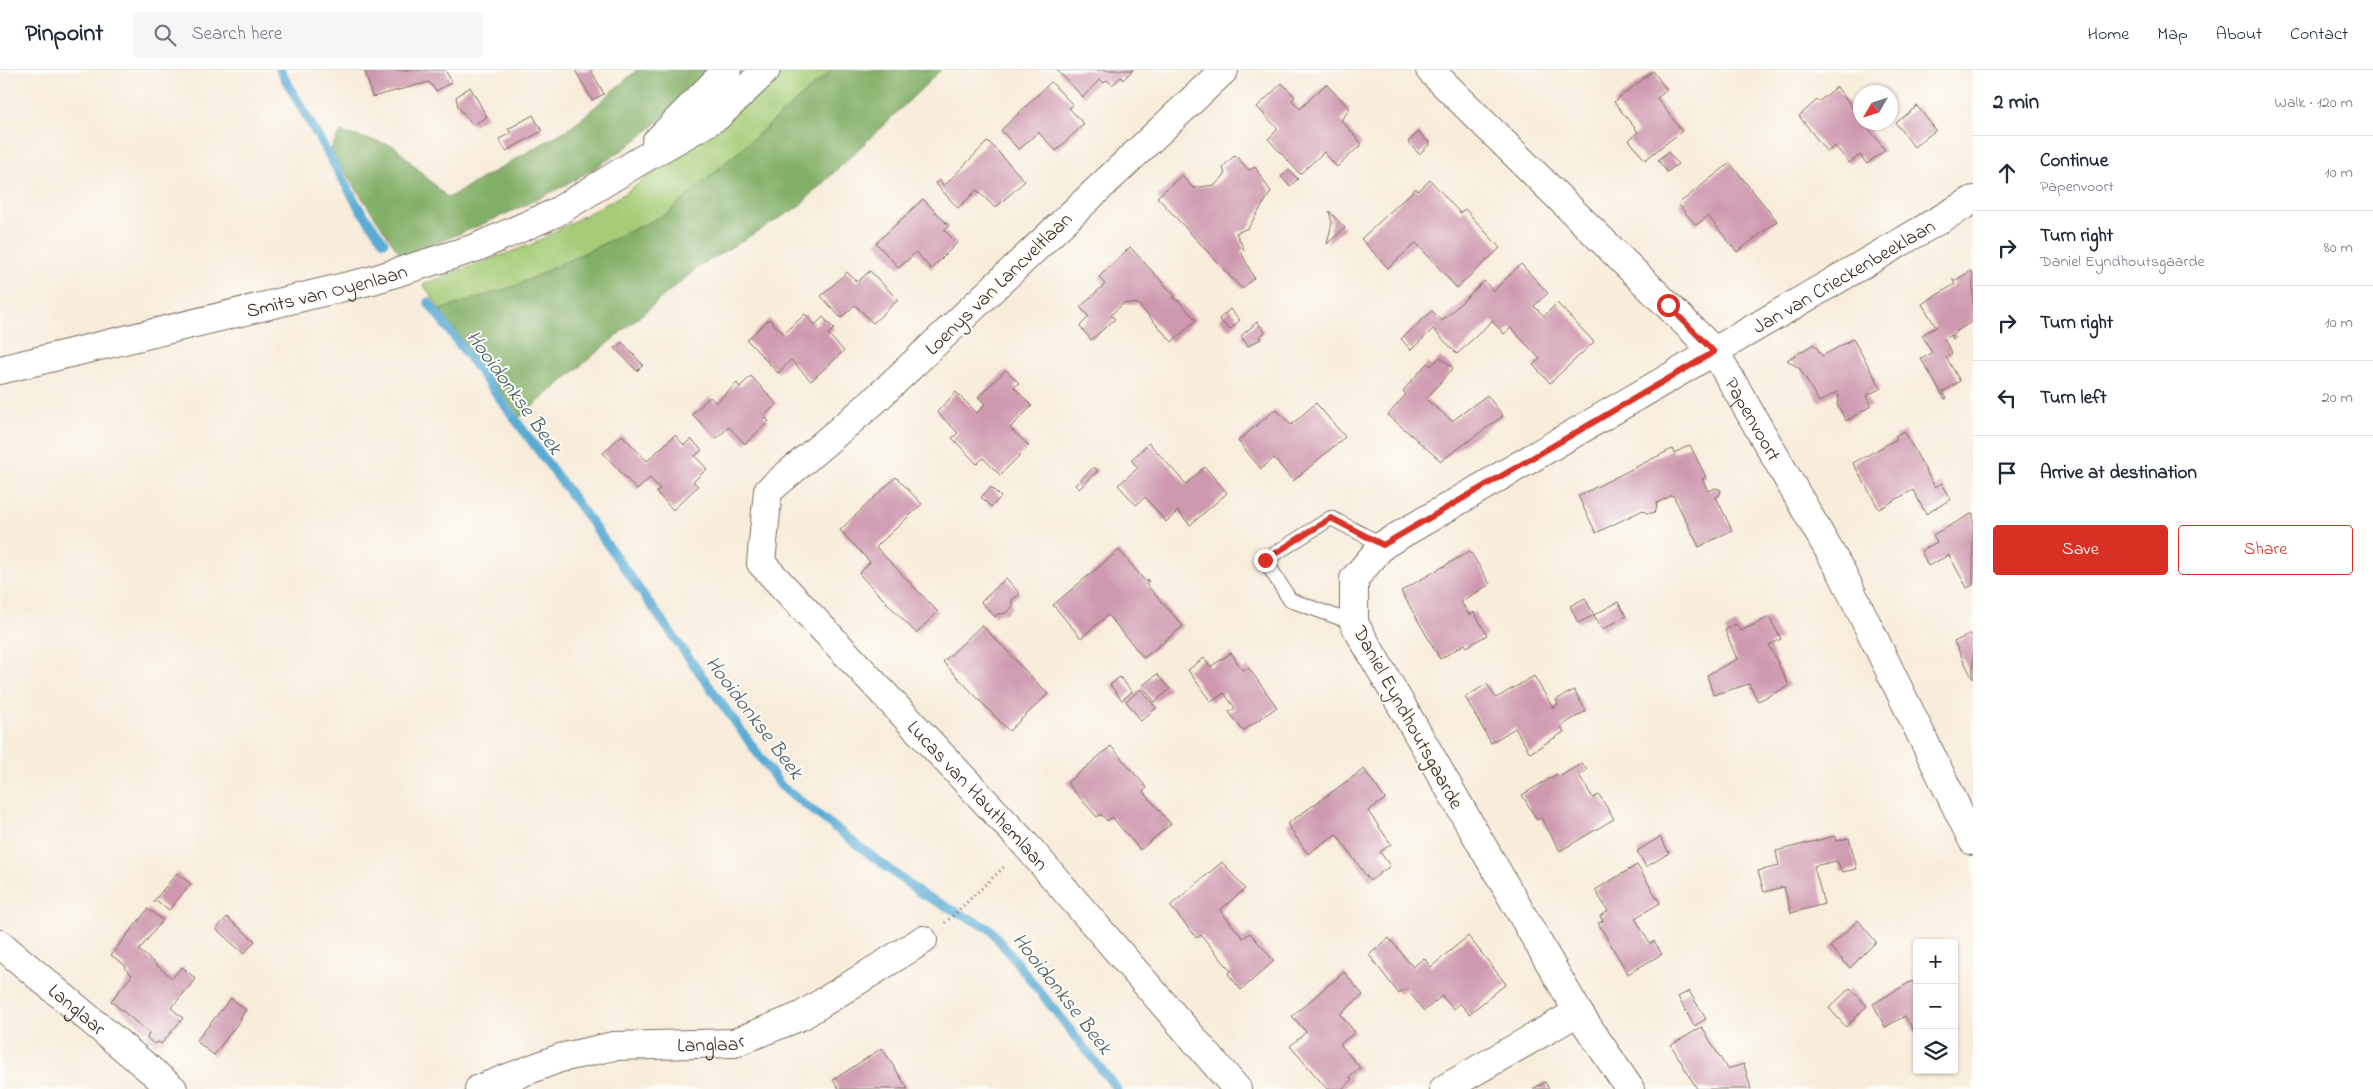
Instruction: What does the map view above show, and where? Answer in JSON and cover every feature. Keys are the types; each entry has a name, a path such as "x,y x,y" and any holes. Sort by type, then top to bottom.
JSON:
{"street":[{"name":"Smits van Oyenlaan","path":"636,163 727,70"},
{"name":"Smits van Oyenlaan","path":"0,370 373,280 475,248 555,213 636,163 718,116 766,70"},
{"name":"Loenys van Lancveltlaan","path":"768,491 873,402 1224,70"},
{"name":"Papenvoort","path":"1430,70 1714,352 1842,574 1973,841"},
{"name":"Jan van Crieckenbeeklaan","path":"1714,352 1973,200"},
{"name":"Daniel Eyndhoutsgaarde","path":"1630,1089 1578,1012 1354,623 1354,579 1383,545 1714,352"},
{"name":"Lucas van Hauthemlaan","path":"768,491 761,562 1026,845 1237,1089"},
{"name":"Langlaar","path":"478,1089 560,1058 614,1046 734,1043 800,1016 923,940"},
{"name":"Langlaar","path":"0,944 161,1084"},
{"path":"1444,1089 1578,1012"}],"lane":[{"path":"1354,623 1290,600 1265,560 1331,518 1383,545"}],"path":[{"path":"952,918 1026,845"}],"green space":[{"path":"637,70 712,70 651,128 624,149 594,168 532,202 402,257 330,150 341,132 394,146 448,198 573,126"},
{"path":"790,70 832,70 668,213 515,286 440,310 423,284 532,244 624,194 702,136 757,90"},
{"path":"832,70 941,70 798,207 697,268 520,417 440,310 515,286 668,213"}],"building":[{"path":"365,70 445,70 452,82 436,91 429,82 372,97"},
{"path":"575,70 591,70 604,94 592,100"},
{"path":"1057,70 1133,70 1123,80 1121,77 1112,85 1107,80 1104,83 1100,79 1083,97"},
{"path":"1653,71 1667,90 1657,98 1682,131 1645,160 1629,140 1638,132 1614,102"},
{"path":"1051,82 1073,105 1069,108 1084,124 1056,151 1038,132 1019,150 1001,130"},
{"path":"1282,83 1295,97 1292,100 1300,109 1326,84 1350,109 1341,120 1362,144 1337,167 1324,152 1300,174 1268,139 1278,129 1257,107"},
{"path":"470,87 487,117 473,125 458,107 456,97"},
{"path":"1837,87 1853,109 1853,130 1870,130 1885,150 1867,164 1860,155 1849,163 1835,146 1827,152 1799,116 1817,100 1818,102"},
{"path":"1917,106 1936,130 1914,147 1898,126 1898,121"},
{"path":"533,115 542,131 506,151 499,139 511,133 508,129"},
{"path":"1419,132 1430,144 1419,154 1408,142"},
{"path":"988,141 1025,181 995,208 977,190 958,208 935,183 939,180 944,186"},
{"path":"1668,152 1678,164 1667,172 1658,160"},
{"path":"1235,155 1249,170 1255,167 1271,192 1248,228 1236,233 1244,249 1241,252 1254,278 1242,289 1157,197 1182,175 1193,188 1215,185 1225,175 1223,167"},
{"path":"1730,163 1777,221 1737,252 1708,216 1696,225 1678,204"},
{"path":"1289,170 1298,179 1290,186 1281,177"},
{"path":"1430,180 1460,213 1465,209 1500,248 1457,288 1416,243 1388,268 1361,239 1416,188 1418,191"},
{"path":"923,199 949,226 944,230 957,243 931,269 916,252 899,268 876,243"},
{"path":"1329,211 1345,228 1327,244 1332,223"},
{"path":"1130,247 1175,296 1173,298 1178,300 1196,320 1172,342 1138,304 1124,303 1111,315 1115,319 1091,340 1080,326 1089,317 1080,307 1105,284 1099,277"},
{"path":"1521,264 1548,293 1534,306 1544,316 1557,303 1594,342 1550,383 1533,365 1540,359 1511,328 1504,334 1492,321 1457,354 1433,329 1411,350 1401,339 1432,311 1442,321 1484,281 1493,291"},
{"path":"870,271 898,300 873,323 855,305 841,318 821,296 847,272 857,282"},
{"path":"1971,271 1973,274 1973,321 1952,334 1955,338 1953,339 1951,335 1944,339 1952,353 1946,357 1960,381 1943,392 1947,398 1945,399 1921,359 1932,353 1922,335 1936,327 1922,304 1955,284 1952,278 1954,281"},
{"path":"1230,309 1240,320 1230,330 1219,319"},
{"path":"805,314 815,325 823,317 834,329 828,334 844,351 811,381 791,360 778,373 747,340 769,319 784,334"},
{"path":"1257,322 1265,332 1259,337 1261,339 1248,346 1241,336"},
{"path":"1853,339 1881,388 1866,396 1871,406 1846,421 1837,404 1839,396 1837,392 1819,402 1800,369 1787,360 1814,344 1822,356"},
{"path":"622,342 643,365 637,371 615,348"},
{"path":"1440,357 1453,368 1426,399 1452,421 1487,395 1503,416 1441,461 1388,415 1406,394 1403,391 1427,363 1431,366"},
{"path":"1006,370 1019,383 1014,387 1032,406 1010,428 1029,446 1000,475 983,458 977,464 952,438 958,433 937,412 956,392 977,413 985,404 978,397"},
{"path":"751,376 777,404 764,416 769,421 745,444 729,427 716,439 692,414 710,397 716,403 737,383 740,387"},
{"path":"1316,403 1345,437 1293,481 1274,458 1261,469 1238,441 1276,409 1291,425"},
{"path":"1904,431 1935,487 1942,483 1951,499 1926,514 1913,490 1879,509 1853,463 1897,439 1895,436"},
{"path":"622,435 647,461 675,435 684,445 691,439 702,450 695,456 707,469 693,482 698,486 673,510 656,492 660,489 650,478 637,490 603,453"},
{"path":"1149,443 1186,484 1205,467 1227,493 1190,525 1178,511 1166,522 1145,497 1136,505 1118,485 1138,468 1131,460"},
{"path":"1690,445 1706,477 1702,479 1708,491 1716,488 1721,490 1719,496 1716,497 1732,530 1699,547 1673,495 1657,503 1656,510 1653,513 1646,513 1643,510 1596,533 1578,496 1672,449 1674,453"},
{"path":"1094,467 1098,471 1079,489 1075,485"},
{"path":"896,477 922,504 876,547 938,612 916,633 859,574 870,562 840,530"},
{"path":"991,487 1001,497 991,507 981,497"},
{"path":"1973,513 1973,585 1967,588 1949,555 1928,566 1921,551 1937,542 1933,535"},
{"path":"1119,550 1146,582 1149,581 1146,584 1183,626 1144,658 1108,615 1081,638 1053,605"},
{"path":"1470,551 1490,584 1461,602 1469,615 1474,612 1487,635 1467,647 1465,644 1440,659 1401,591"},
{"path":"1006,578 1020,594 1012,600 1012,607 1006,613 998,614 995,617 981,602"},
{"path":"1585,598 1594,615 1578,623 1570,606"},
{"path":"1618,602 1626,616 1602,630 1594,615"},
{"path":"1769,617 1781,639 1769,645 1789,686 1758,701 1749,684 1713,695 1707,675 1737,659 1725,630 1736,624 1741,631"},
{"path":"982,625 1048,694 1009,731 943,662"},
{"path":"1970,634 1973,637 1973,679 1954,642"},
{"path":"1231,653 1243,671 1248,667 1277,707 1243,731 1229,712 1235,708 1224,693 1211,702 1188,670 1204,658 1210,667"},
{"path":"1157,674 1170,689 1155,702 1142,686"},
{"path":"1534,676 1553,708 1558,704 1556,700 1574,690 1586,711 1561,726 1564,732 1530,753 1515,728 1491,743 1465,697 1487,684 1496,698"},
{"path":"1120,677 1132,692 1122,700 1110,685"},
{"path":"1141,689 1156,708 1141,721 1126,701"},
{"path":"1111,746 1147,788 1143,791 1171,824 1140,850 1112,817 1107,821 1101,814 1097,817 1067,783"},
{"path":"1582,763 1587,770 1579,775 1593,798 1599,795 1614,819 1560,851 1541,818 1537,820 1522,795 1557,774 1559,777"},
{"path":"1364,769 1385,799 1368,811 1391,844 1380,852 1390,866 1370,881 1336,834 1308,854 1287,824"},
{"path":"1835,836 1836,841 1849,838 1857,869 1842,872 1837,861 1814,866 1824,904 1791,913 1784,887 1764,892 1758,871 1779,866 1776,851"},
{"path":"1660,837 1669,853 1646,867 1637,851"},
{"path":"1222,862 1245,889 1220,910 1243,938 1250,933 1274,961 1241,990 1228,974 1231,971 1201,935 1197,938 1170,906"},
{"path":"1637,865 1660,903 1635,918 1650,944 1654,941 1662,954 1628,974 1598,923 1603,921 1600,916 1608,911 1595,890"},
{"path":"177,873 191,884 169,910 157,901 153,902"},
{"path":"148,909 163,920 139,950 172,978 182,967 196,979 171,1008 183,1018 161,1044 159,1042 154,1044 147,1038 149,1033 111,1001 132,975 124,968 126,966 111,955"},
{"path":"227,917 255,941 244,954 216,929"},
{"path":"1858,920 1876,942 1850,968 1830,947"},
{"path":"1468,936 1506,984 1469,1014 1460,1003 1453,1009 1442,996 1424,1011 1406,988 1399,994 1369,955 1389,938 1413,967 1424,958 1431,967"},
{"path":"1344,972 1363,995 1340,1014 1355,1032 1340,1044 1360,1068 1350,1077 1352,1080 1342,1089 1327,1089 1290,1046 1306,1032 1292,1016"},
{"path":"1912,981 1913,1029 1905,1016 1885,1027 1873,1004"},
{"path":"1850,988 1867,1006 1846,1027 1829,1008"},
{"path":"1689,991 1706,1019 1694,1026 1678,997"},
{"path":"231,998 246,1010 214,1055 196,1041"},
{"path":"1702,1027 1727,1069 1744,1064 1751,1089 1697,1089 1671,1045"},
{"path":"882,1048 908,1089 839,1089 833,1080"},
{"path":"1545,1082 1549,1089 1533,1089"}],"waterway":[{"name":"Hooidonkse Beek","path":"280,70 359,208 384,242"},
{"name":"Hooidonkse Beek","path":"428,302 581,508 781,786 920,893 990,929 1117,1089"}],"route":[{"path":"1265,560 1331,518 1383,545 1714,352 1668,305"}]}
